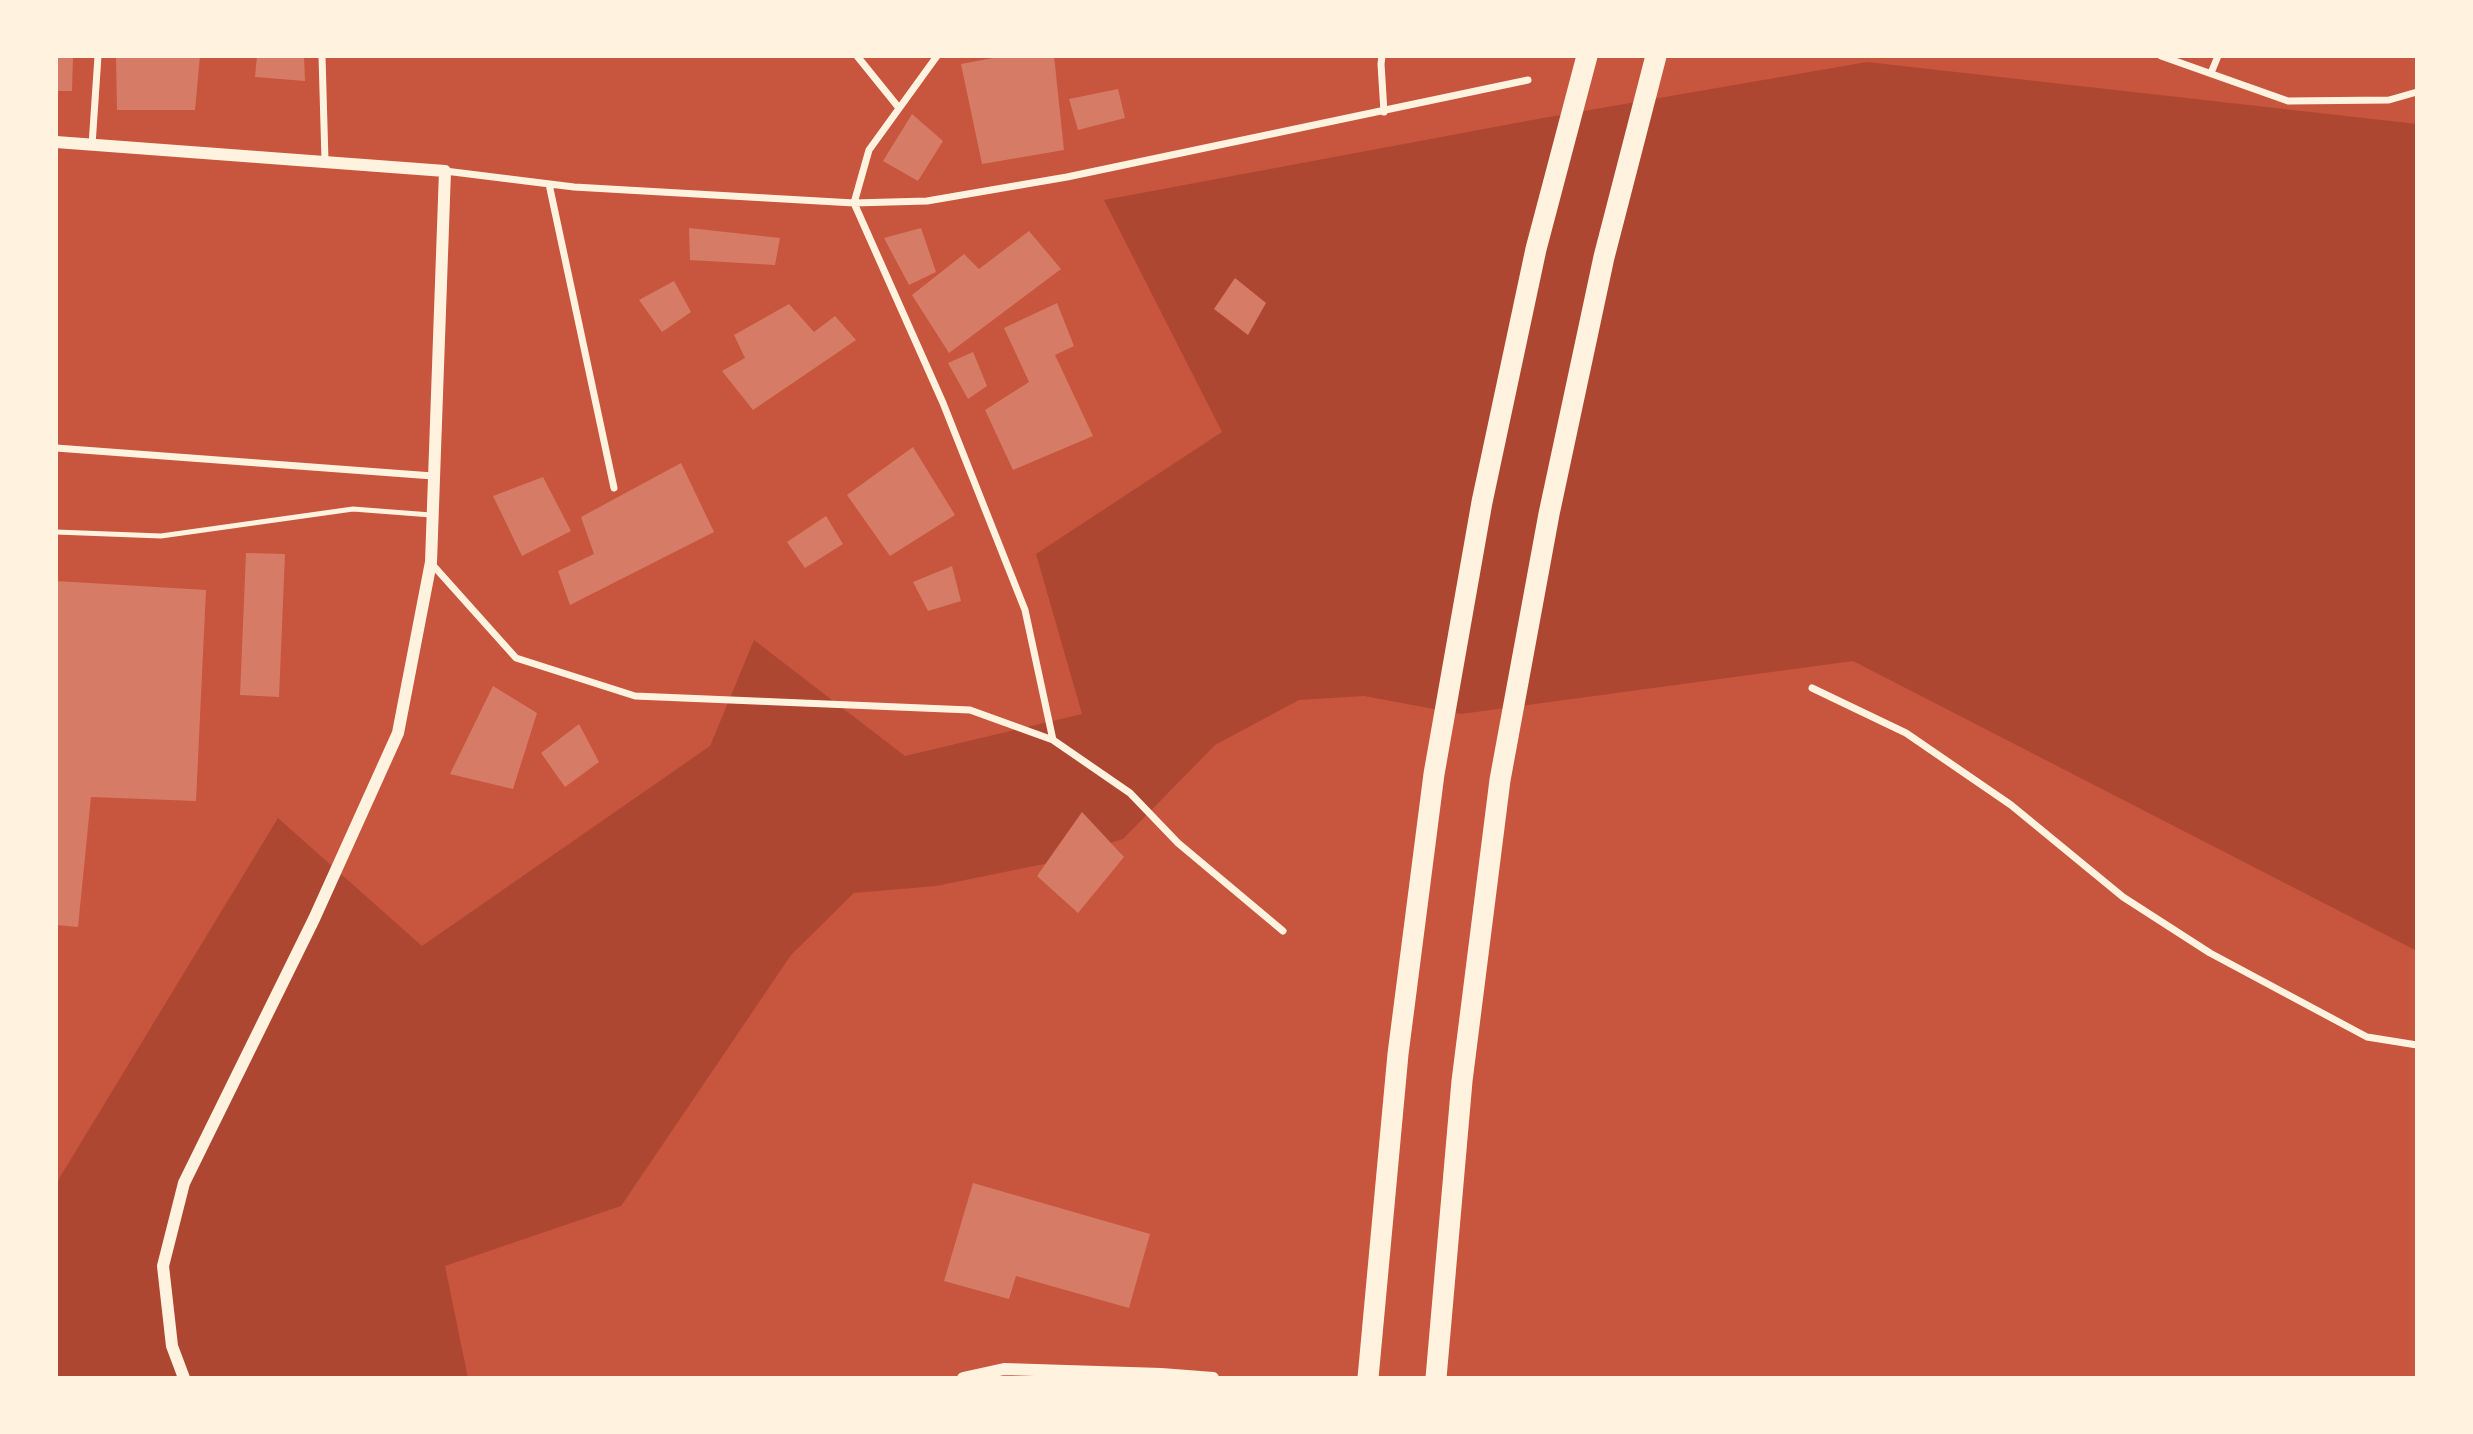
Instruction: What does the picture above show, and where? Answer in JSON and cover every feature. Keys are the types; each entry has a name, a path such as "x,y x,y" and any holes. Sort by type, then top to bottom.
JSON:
{"highway":[{"path":"1368,1378 1398,1054 1434,774 1482,502 1536,249 1587,56"},
{"path":"1436,1378 1462,1081 1500,780 1549,514 1604,257 1656,56"}],"street":[{"path":"92,145 97,56"},
{"path":"322,56 325,161"},
{"path":"857,56 900,108"},
{"path":"937,56 869,150 854,203 943,403 1025,610 1053,740"},
{"path":"1382,56 1384,112"},
{"path":"2161,56 2288,101 2389,100 2417,92"},
{"path":"2211,74 2218,56"},
{"path":"56,142 445,171 574,187 854,203 927,201 1068,177 1528,80"},
{"path":"184,1378 172,1346 163,1266 184,1183 314,919 398,733 430,562 445,171"},
{"path":"549,184 614,488"},
{"path":"56,448 433,476"},
{"path":"430,562 516,658 635,696 970,710 1053,740 1130,793 1178,843 1283,931"},
{"path":"1812,688 1906,733 2011,805 2123,897 2210,953 2367,1037 2417,1045"},
{"path":"963,1378 1004,1369 1097,1376 1161,1374 1213,1378"}],"lane":[{"path":"56,532 160,536 354,509 432,515"}],"shaded area":[{"path":"1867,62 2417,124 2417,951 1853,661 1461,714 1364,696 1299,700 1215,745 1123,839 1044,864 936,886 854,893 791,955 621,1206 445,1266 468,1378 56,1378 56,1187 278,818 422,946 710,746 754,640 905,756 1082,714 1036,554 1222,432 1104,200 1532,120"}],"building":[{"path":"56,56 73,56 72,91 56,91"},
{"path":"116,56 200,56 195,110 117,110"},
{"path":"257,56 304,56 305,81 255,77"},
{"path":"1003,56 1054,56 1064,150 982,164 961,64"},
{"path":"1118,89 1125,118 1078,130 1069,99"},
{"path":"912,114 943,141 918,181 883,161"},
{"path":"689,228 780,238 775,265 690,260"},
{"path":"921,228 936,272 909,285 884,238"},
{"path":"1029,231 1061,269 949,353 912,295 964,254 979,269"},
{"path":"1235,278 1266,303 1248,335 1214,309"},
{"path":"674,281 691,312 662,332 639,300"},
{"path":"1057,303 1074,346 1055,355 1093,436 1013,470 985,410 1029,382 1004,328"},
{"path":"789,304 814,332 835,316 856,340 753,410 722,371 745,358 734,335"},
{"path":"973,352 987,386 968,399 948,363"},
{"path":"913,447 955,515 890,556 847,495"},
{"path":"681,463 714,532 570,605 558,571 594,554 581,517"},
{"path":"543,477 571,531 522,556 493,496"},
{"path":"826,516 843,544 805,568 787,542"},
{"path":"246,553 285,554 279,697 240,695"},
{"path":"952,566 961,601 928,611 913,582"},
{"path":"56,581 206,590 196,801 91,797 78,927 56,925"},
{"path":"493,686 537,713 513,789 450,774"},
{"path":"579,724 599,762 565,787 541,753"},
{"path":"1082,812 1124,857 1078,913 1037,876"},
{"path":"973,1183 1150,1234 1129,1308 1016,1276 1009,1299 944,1281"}]}
